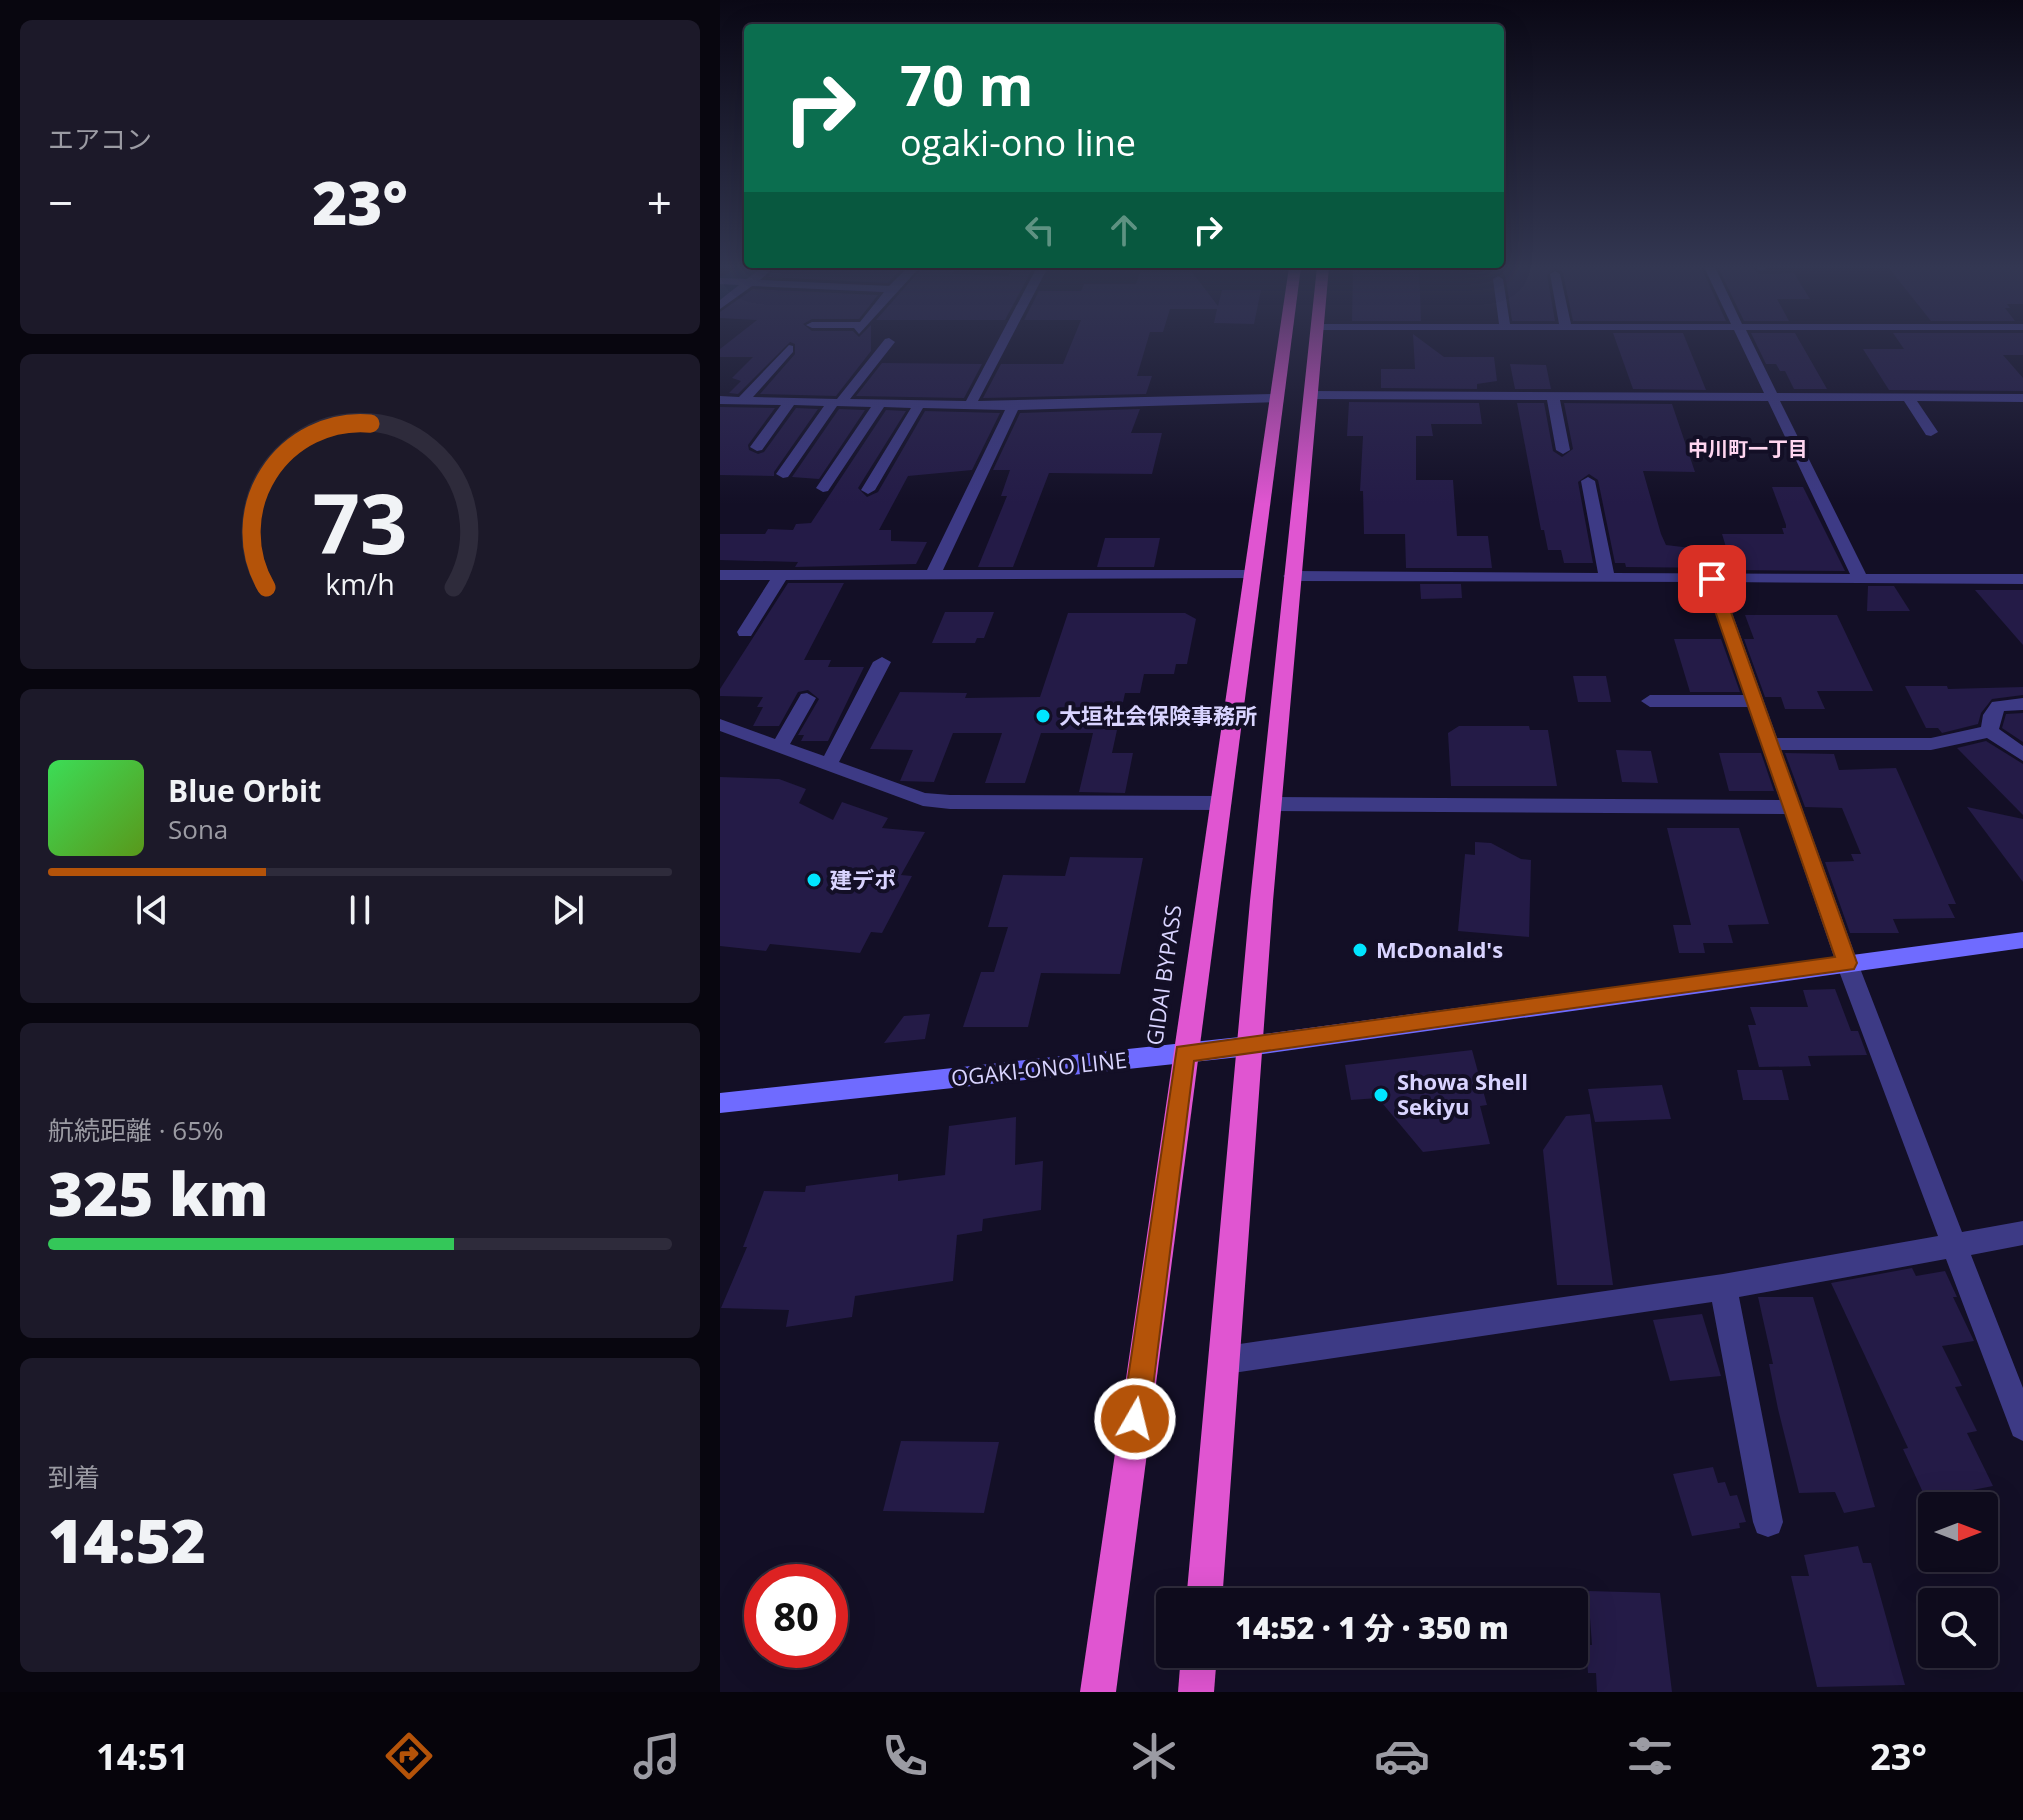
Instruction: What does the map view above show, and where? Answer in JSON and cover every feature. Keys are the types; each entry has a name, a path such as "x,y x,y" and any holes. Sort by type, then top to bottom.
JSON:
{"highway":[{"name":"GIDAI BYPASS","path":"1098,1692 1284,346"},
{"path":"1205,1588 1249,1046 1315,346"},
{"path":"1196,1692 1198,1668"}],"main road":[{"name":"OGAKI-ONO LINE","path":"720,1103 1249,1046 2023,940"}],"street":[{"path":"783,474 837,402 886,346"},
{"path":"970,405 1001,346"},
{"path":"1749,346 1860,578"},
{"path":"743,400 789,349"},
{"path":"1310,395 2023,398"},
{"path":"1553,396 1563,450"},
{"path":"1908,397 1931,432"},
{"path":"720,400 1013,406 1277,398"},
{"path":"757,447 791,401"},
{"path":"823,488 880,403"},
{"path":"868,490 920,403"},
{"path":"933,575 1013,406"},
{"path":"1588,481 1607,578"},
{"path":"720,575 1253,575"},
{"path":"745,632 781,575"},
{"path":"1291,576 2023,579"},
{"path":"1712,579 1847,963 2023,1426"},
{"path":"829,764 882,662"},
{"path":"780,746 807,698"},
{"path":"1650,701 1755,701"},
{"path":"1990,731 1992,715 1998,706 2023,704"},
{"path":"720,725 923,799 950,802 1221,803"},
{"path":"1770,744 1931,744 1990,731 2023,755"},
{"path":"1271,804 1792,807"},
{"path":"1226,1360 1723,1287 2023,1233"},
{"path":"1723,1287 1768,1522"}],"building":[{"path":"724,346 786,346 738,394 729,393 741,381 732,378 753,357 720,357 720,349"},
{"path":"795,346 871,346 871,351 836,396 760,394 795,354"},
{"path":"1070,346 1146,346 1137,376 1152,376 1146,394 983,398 1001,364 1063,364"},
{"path":"1414,346 1429,346 1444,357 1494,357 1497,381 1477,384 1477,389 1381,388 1381,369 1415,369"},
{"path":"1618,346 1688,346 1706,390 1633,389"},
{"path":"1757,346 1802,346 1827,389 1794,389 1785,371 1780,371 1776,364 1766,364"},
{"path":"1902,346 2023,346 2023,355 2003,355 2023,378 2023,391 1889,390 1863,349 1904,349"},
{"path":"882,363 982,364 964,398 856,396"},
{"path":"1510,364 1546,365 1551,389 1515,389"},
{"path":"1349,402 1479,403 1482,424 1431,424 1433,436 1416,436 1416,480 1453,480 1457,536 1488,536 1492,568 1406,568 1405,534 1364,534 1363,491 1360,491 1363,436 1347,436"},
{"path":"1517,403 1544,403 1553,451 1562,457 1573,449 1564,403 1672,404 1695,472 1643,471 1661,534 1666,545 1724,552 1723,568 1626,567 1625,563 1615,563 1598,480 1589,474 1578,482 1593,563 1564,563 1561,550 1548,550 1544,530 1541,530"},
{"path":"720,407 775,408 748,445 749,450 758,454 764,452 796,408 818,409 774,476 720,475"},
{"path":"839,409 865,410 819,479 792,477"},
{"path":"1140,409 1131,433 1162,433 1152,474 1049,473 1013,567 978,567 1007,496 1001,496 1010,470 993,470 1020,413"},
{"path":"886,410 906,411 858,488 867,497 878,492 925,411 1000,413 972,470 908,476 879,530 891,530 891,541 927,542 916,564 795,567 798,562 720,560 720,534 765,534 768,529 793,530 796,524 811,523"},
{"path":"1772,487 1803,487 1845,571 1733,570 1722,534 1784,534 1782,528 1786,525"},
{"path":"1105,538 1160,538 1154,567 1097,567"},
{"path":"788,583 844,583 804,660 831,660 828,667 864,667 828,741 801,741 804,735 798,735 819,699 808,690 798,692 779,726 753,726 763,707 757,707 763,697 720,696 720,689"},
{"path":"1420,584 1461,584 1462,598 1421,599"},
{"path":"1868,586 1894,586 1910,611 1867,611"},
{"path":"1975,590 2023,590 2023,645"},
{"path":"945,612 994,612 984,638 977,638 975,643 932,643"},
{"path":"1068,613 1185,613 1196,619 1187,664 1176,664 1174,674 1144,674 1140,693 1125,693 1112,753 1133,753 1125,793 1079,792 1093,733 1041,733 1025,783 985,783 1002,733 953,733 934,782 900,781 913,750 870,749 900,692 967,693 965,698 1040,697"},
{"path":"1745,615 1837,615 1873,691 1817,691 1825,709 1785,709 1781,697 1765,697 1744,639 1754,639"},
{"path":"1674,639 1721,639 1740,692 1690,692"},
{"path":"1573,676 1606,676 1611,702 1578,702"},
{"path":"1905,686 1947,686 1948,689 2023,687 2023,695 1992,699 1981,713 1978,724 1942,733 1938,728 1926,728"},
{"path":"2023,713 2023,742 2002,728 2006,714"},
{"path":"1459,726 1529,726 1530,730 1548,730 1557,786 1451,786 1448,733"},
{"path":"1986,741 2023,764 2023,815 1957,748"},
{"path":"1616,750 1651,751 1658,783 1622,782"},
{"path":"1719,753 1761,753 1774,791 1729,791"},
{"path":"1785,753 1834,754 1839,770 1896,768 1956,904 1948,904 1955,918 1893,919 1899,933 1850,933 1825,862 1854,861 1851,854 1861,854 1842,808 1805,807"},
{"path":"720,777 779,779 806,789 799,803 833,820 842,802 888,818 882,828 925,832 901,875 912,876 882,933 871,932 860,953 770,944 766,951 720,946"},
{"path":"1967,807 2023,819 2023,882"},
{"path":"1667,828 1739,828 1769,924 1728,925 1733,943 1703,943 1705,953 1679,953 1673,925 1691,925"},
{"path":"1475,842 1491,843 1521,859 1531,860 1529,937 1458,931 1465,854 1475,855"},
{"path":"1070,857 1143,858 1120,974 1041,973 1028,1027 963,1027 981,972 994,972 1008,927 988,927 1003,875 1065,876"},
{"path":"1835,989 1851,1031 1858,1031 1867,1055 1808,1056 1811,1066 1759,1067 1748,1025 1756,1025 1750,1007 1808,1007 1803,990"},
{"path":"930,1014 925,1039 884,1043 904,1016"},
{"path":"1472,1050 1487,1105 1480,1106 1490,1144 1423,1152 1378,1098 1351,1100 1345,1065"},
{"path":"1737,1070 1782,1070 1789,1100 1743,1100"},
{"path":"1662,1085 1671,1119 1595,1122 1588,1089"},
{"path":"1590,1114 1613,1285 1557,1285 1543,1150 1566,1116"},
{"path":"1016,1117 1015,1165 1043,1161 1041,1210 983,1219 982,1231 957,1235 953,1281 855,1296 852,1317 786,1327 789,1310 721,1308 747,1247 743,1247 764,1191 805,1192 806,1186 898,1174 898,1181 945,1175 949,1126"},
{"path":"1912,1268 1916,1276 1945,1271 1957,1297 1953,1297 1974,1341 1942,1346 1962,1386 1955,1387 1977,1431 1967,1433 1993,1486 1962,1492 1923,1492 1903,1449 1908,1448 1831,1283"},
{"path":"1758,1297 1813,1297 1875,1507 1844,1513 1835,1492 1799,1493 1778,1409 1769,1364 1773,1364"},
{"path":"1702,1314 1721,1376 1670,1381 1653,1320"},
{"path":"901,1441 999,1442 984,1513 883,1511"},
{"path":"1713,1467 1718,1483 1725,1482 1730,1496 1737,1495 1746,1522 1739,1523 1740,1528 1692,1536 1673,1474"},
{"path":"1858,1546 1863,1563 1871,1563 1905,1685 1817,1687 1791,1576 1809,1576 1804,1555"},
{"path":"1588,1591 1660,1593 1672,1692 1597,1692 1596,1673 1588,1673 1588,1645 1592,1645"}],"place":[{"name":"大垣社会保険事務所","path":"1043,716"},
{"name":"建デポ","path":"814,880"},
{"name":"McDonald's","path":"1360,950"},
{"name":"Showa Shell Sekiyu","path":"1381,1095"}],"district":[{"name":"中川町一丁目","path":"1748,449"}],"route":[{"path":"1135,1419 1185,1053 1847,963 1712,579"}]}
